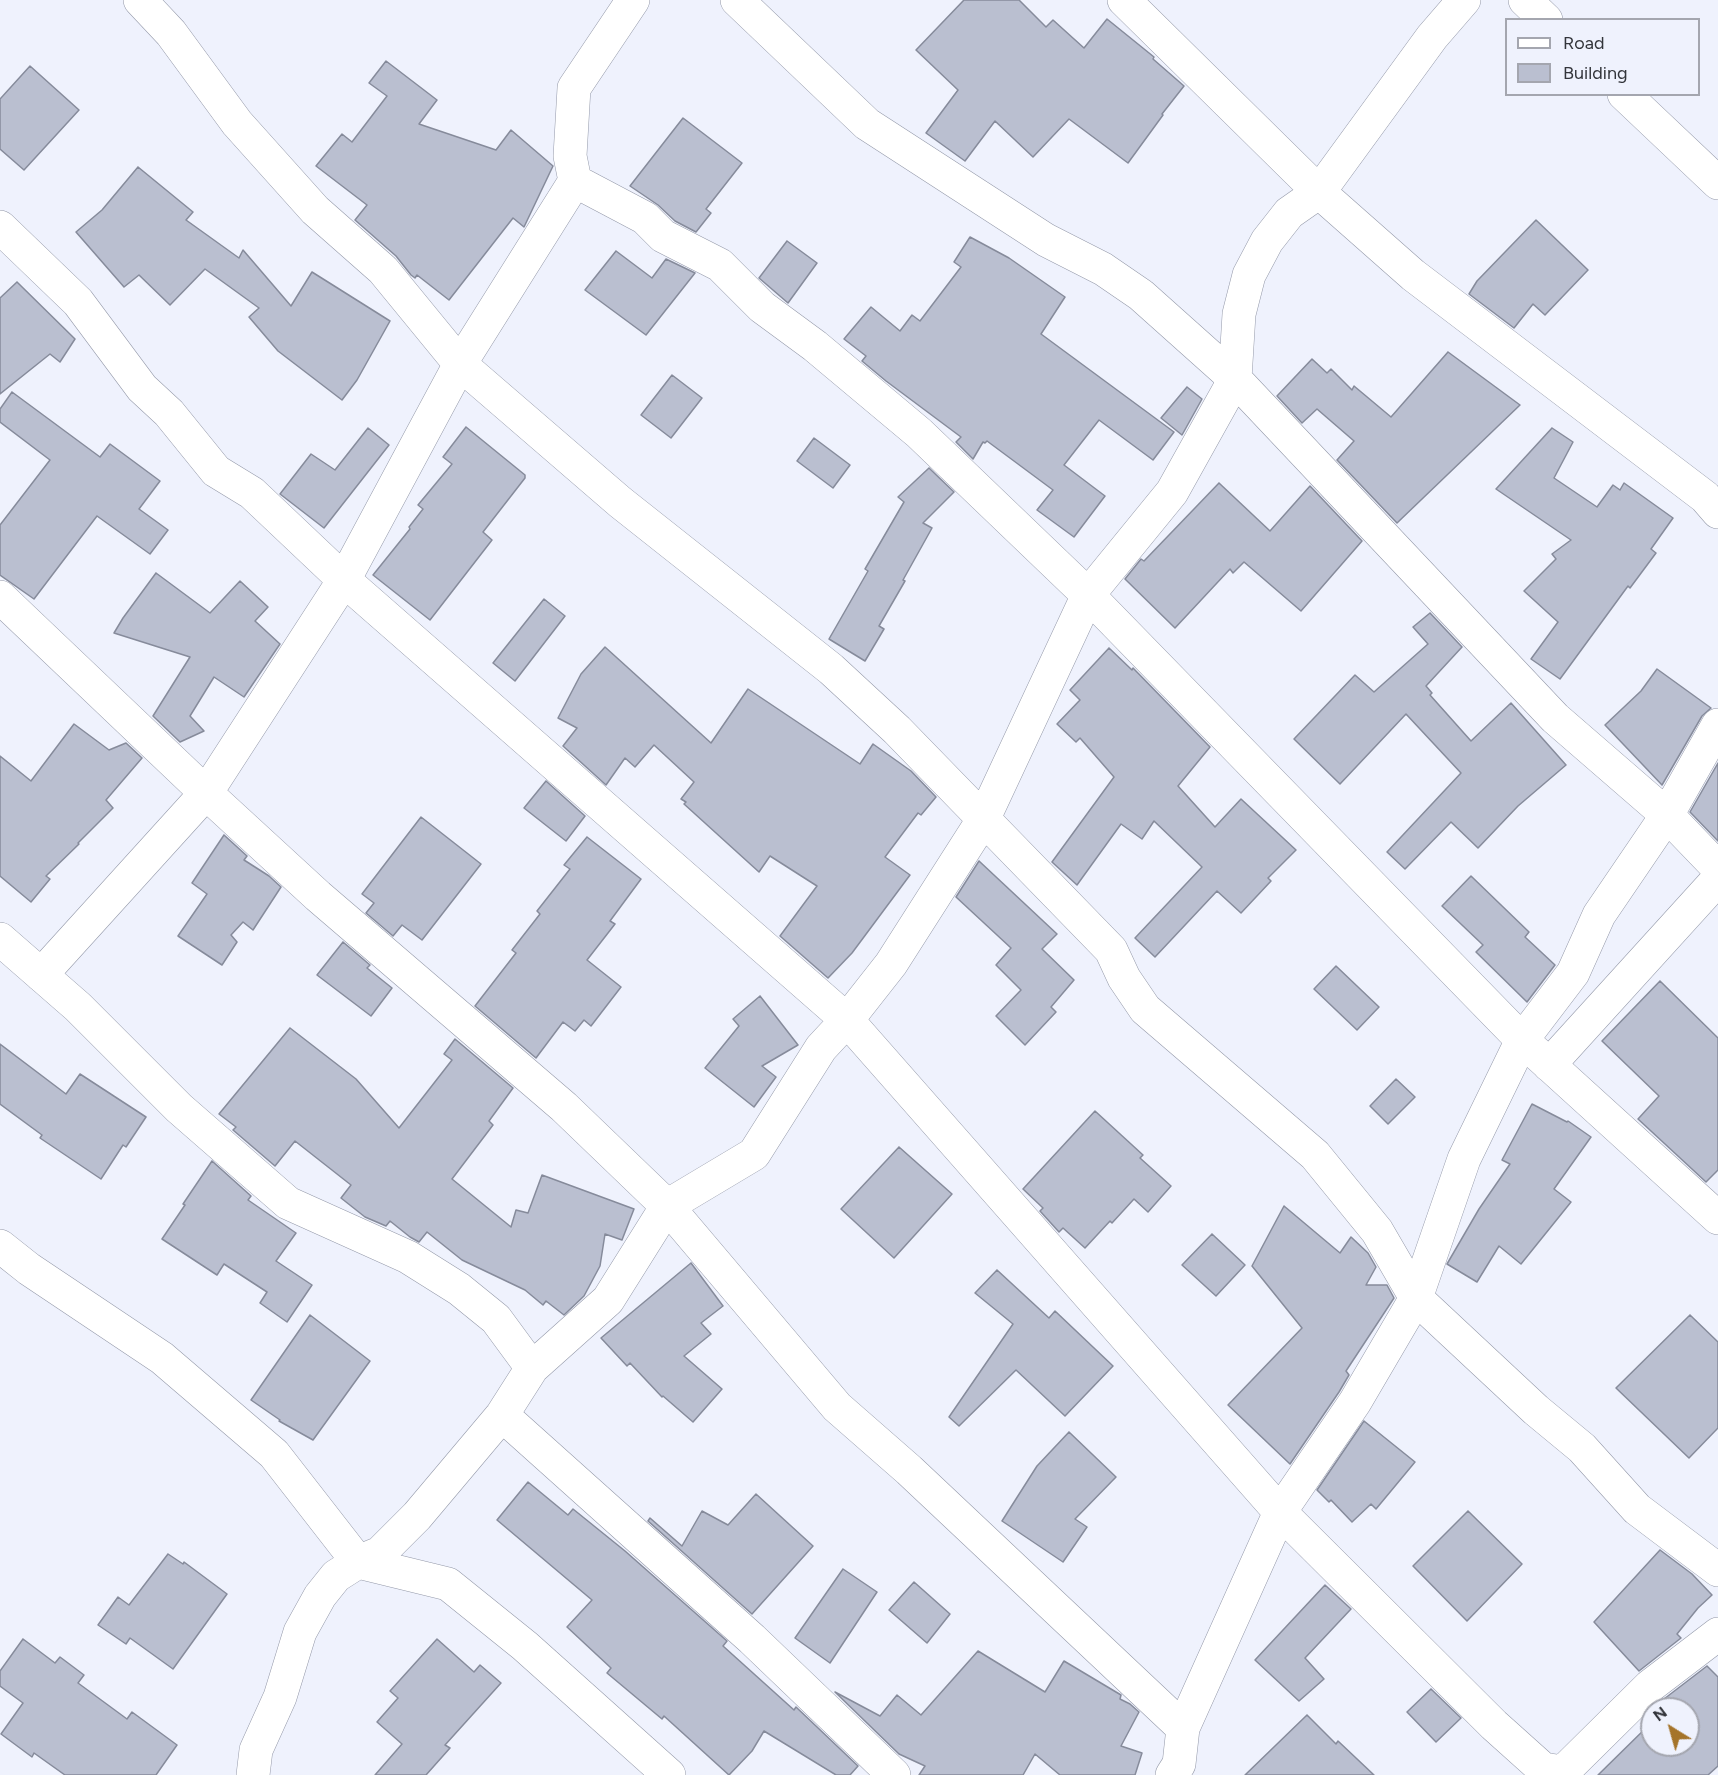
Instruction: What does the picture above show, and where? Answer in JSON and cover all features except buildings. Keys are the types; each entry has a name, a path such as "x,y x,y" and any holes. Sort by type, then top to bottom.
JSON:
{"street":[{"path":"140,0 171,33 237,123 315,210 383,270 460,364 620,502 831,669 897,730 1111,950 1124,978 1145,1010 1315,1155 1377,1231 1416,1298 1536,1410 1582,1448 1637,1509 1718,1570"},
{"path":"41,975 206,793 344,580 460,364 575,181 570,156 574,88 633,0"},
{"path":"736,0 867,124 1046,240 1103,269 1141,295 1235,379 1555,718 1667,815 1718,868"},
{"path":"1125,0 1319,192 1413,275 1705,497 1718,512"},
{"path":"253,1775 255,1750 280,1697 300,1632 320,1596 336,1576 358,1562 380,1553 417,1516 502,1414 531,1368 608,1300 667,1206 754,1154 821,1048 847,1020 891,964 983,820 1088,595 1172,492 1235,379 1239,314 1249,275 1267,241 1288,213 1319,192 1432,37 1464,0"},
{"path":"1526,0 1544,18"},
{"path":"1626,96 1718,183"},
{"path":"575,181 645,218 663,236 720,265 762,307 815,346 919,433 1088,595 1522,1040 1718,1218"},
{"path":"0,227 78,302 142,388 169,413 216,471 252,493 344,580 847,1020 1280,1512 1494,1725 1543,1769 1564,1774 1650,1686 1718,1634"},
{"path":"0,597 318,896 564,1107 667,1206 837,1407 909,1470 1183,1728"},
{"path":"1181,1771 1183,1728 1280,1512 1355,1402 1416,1298 1464,1159 1522,1040 1573,973 1599,915 1667,815 1718,725"},
{"path":"1549,1065 1718,879"},
{"path":"0,939 78,1007 179,1108 288,1203 408,1257 459,1289 496,1319 531,1368"},
{"path":"0,1246 29,1269 162,1358 274,1454 358,1562 448,1584 525,1646 669,1775"},
{"path":"502,1414 752,1639 894,1775"}]}
